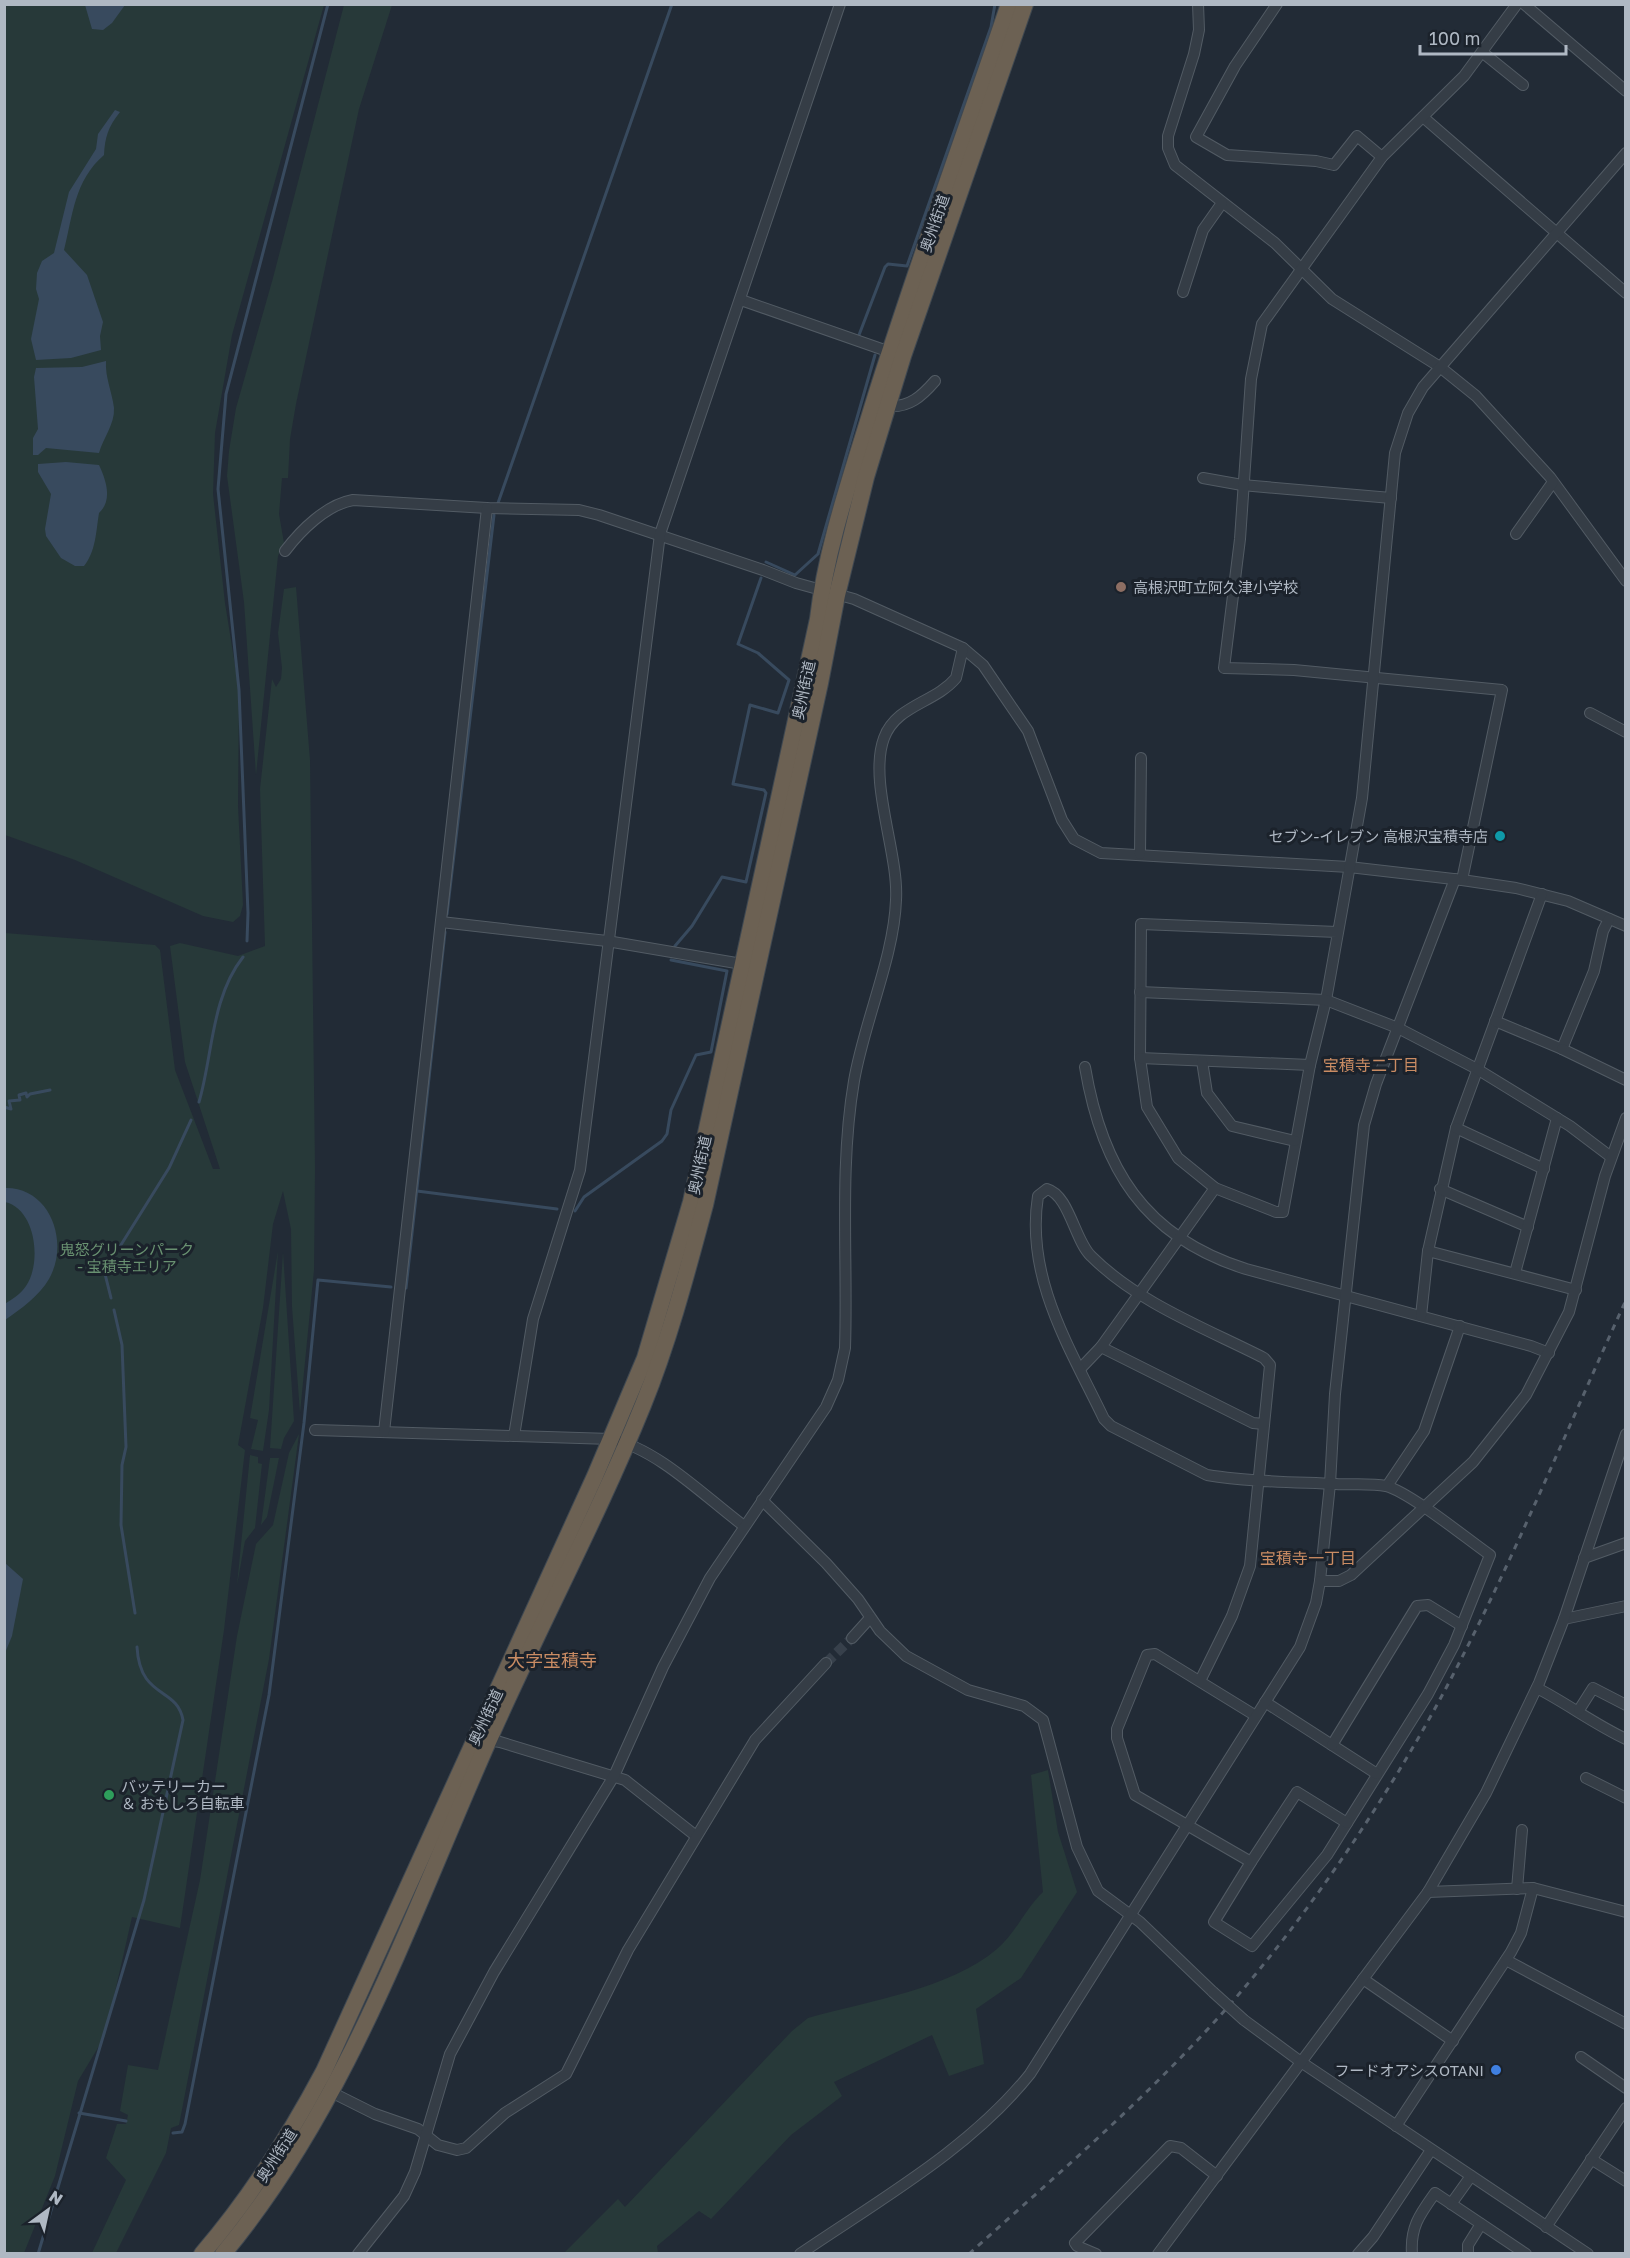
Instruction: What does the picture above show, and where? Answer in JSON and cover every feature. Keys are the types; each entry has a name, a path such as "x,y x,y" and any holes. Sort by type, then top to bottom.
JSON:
{"highway":[{"name":"奥州街道","path":"223,2253 286,2170 619,1441 659,1362 683,1287 705,1205 820,684 829,593 852,473 890,352 1009,4"},
{"name":"奥州街道","path":"202,2253 256,2186 294,2127 324,2088 390,1966 619,1441 669,1283 691,1202 818,619 829,593 888,406 1025,4"}],"street":[{"path":"514,1436 533,1319 580,1170 660,534 840,4"},
{"path":"1198,4 1199,30 1168,136 1171,159 1181,171 1221,203 1265,234 1332,299 1440,367 1476,396 1553,482 1626,581"},
{"path":"1276,4 1235,66 1196,137 1227,155 1316,161 1334,165 1357,136 1382,157"},
{"path":"800,2253 972,2134 1006,2104 1030,2074 1300,1647 1316,1603 1330,1484 1335,1394 1364,1125 1376,1084 1459,879 1502,690 1294,670 1224,668 1240,539 1251,379 1257,337 1262,324 1301,268 1382,157 1464,76 1517,4"},
{"path":"1524,4 1626,91"},
{"path":"1482,52 1523,85"},
{"path":"1422,117 1626,293"},
{"path":"1337,932 1141,924 1140,1058 1147,1107 1178,1158 1215,1188 1282,1212 1310,1065 1326,1000 1362,798 1395,453 1408,413 1423,387 1626,153"},
{"path":"1182,292 1203,230 1221,203"},
{"path":"741,300 890,352"},
{"path":"888,406 899,407 912,402 935,381"},
{"path":"1203,478 1242,485 1391,498"},
{"path":"1516,534 1553,482"},
{"path":"285,551 324,513 339,502 353,500 487,508 579,510 660,534 865,604 963,648 983,665 1028,731 1062,820 1074,839 1101,853 1349,867 1459,879 1568,901 1626,926"},
{"path":"384,1432 487,508"},
{"path":"358,2253 404,2196 426,2135 450,2054 494,1972 614,1776 681,1630 710,1578 826,1407 843,1363 848,1124 861,1044 893,928 897,897 880,772 882,745 891,725 899,716 956,678 963,648"},
{"path":"1590,713 1626,732"},
{"path":"1140,854 1141,758"},
{"path":"1421,1316 1428,1251 1440,1189 1456,1128 1542,894"},
{"path":"1562,1049 1594,971 1603,931 1609,919"},
{"path":"441,922 607,941 742,964"},
{"path":"1140,993 1326,1000 1398,1028 1477,1069 1557,1118 1611,1157"},
{"path":"1495,1021 1562,1049 1626,1080"},
{"path":"1140,1058 1310,1065"},
{"path":"1202,1061 1207,1093 1232,1126 1295,1141"},
{"path":"1085,1067 1096,1120 1119,1173 1153,1216 1179,1237 1223,1262 1460,1326 1549,1353"},
{"path":"1515,1273 1557,1118"},
{"path":"1320,1581 1339,1581 1351,1575 1473,1462 1500,1431 1526,1395 1569,1312 1611,1157 1626,1118"},
{"path":"1456,1128 1544,1169"},
{"path":"1080,1369 1101,1347 1215,1188"},
{"path":"1440,1189 1528,1227"},
{"path":"1200,1681 1232,1616 1250,1566 1259,1479 1269,1361 1138,1294 1089,1255 1059,1196 1053,1190 1042,1191 1038,1196 1034,1218 1040,1274 1046,1295 1104,1419 1111,1426 1207,1475 1259,1479 1330,1484 1387,1486 1490,1555 1462,1626 1428,1694 1327,1855 1252,1946 1214,1922 1297,1792 1347,1823"},
{"path":"1428,1251 1576,1290"},
{"path":"1387,1486 1424,1431 1460,1326"},
{"path":"1101,1347 1253,1423 1264,1424"},
{"path":"315,1430 619,1441 657,1460 744,1526"},
{"path":"1158,2253 1428,1892 1486,1792 1537,1688 1564,1619 1626,1434"},
{"path":"762,1500 826,1563 858,1599 870,1618 906,1656 930,1671 980,1695 1024,1706 1043,1720 1077,1847 1085,1870 1098,1892 1130,1915 1244,2020 1301,2062 1587,2253"},
{"path":"1584,1558 1626,1543"},
{"path":"1332,1745 1417,1606 1428,1605 1462,1626"},
{"path":"1564,1619 1626,1606"},
{"path":"852,1638 870,1618"},
{"path":"1251,1862 1135,1795 1117,1738 1117,1729 1147,1655 1155,1654 1256,1716"},
{"path":"324,2088 375,2114 418,2129 438,2145 457,2150 466,2148 505,2113 566,2074 628,1950 764,1728 826,1663"},
{"path":"1537,1688 1579,1710 1588,1720 1626,1739"},
{"path":"1579,1710 1593,1688 1626,1705"},
{"path":"1265,1702 1377,1774"},
{"path":"488,1740 625,1780 696,1836"},
{"path":"1586,1778 1626,1798"},
{"path":"1517,1889 1522,1830"},
{"path":"1428,1892 1533,1888 1626,1912"},
{"path":"1396,2126 1506,1960 1521,1933 1533,1888"},
{"path":"1506,1960 1626,2024"},
{"path":"1363,1979 1453,2041"},
{"path":"1581,2057 1626,2088"},
{"path":"1546,2227 1626,2108"},
{"path":"1096,2253 1077,2246 1075,2243 1170,2146 1180,2148 1217,2176"},
{"path":"1358,2253 1367,2244 1431,2150"},
{"path":"1591,2159 1626,2181"},
{"path":"1451,2204 1471,2176"},
{"path":"1412,2253 1410,2236 1415,2220 1435,2193 1526,2253"},
{"path":"1468,2253 1468,2245 1481,2224"},
{"path":"1367,2244 1375,2253"}],"green space":[{"path":"5,5 324,5 232,335 215,433 213,494 225,603 239,690 238,806 243,905 240,916 233,922 203,916 75,860 5,835"},
{"path":"344,5 392,5 359,109 296,404 290,439 288,478 282,478 279,514 284,543 278,556 256,775 244,602 227,476 229,451 236,408 273,278"},
{"name":"鬼怒グリーンパーク - 宝積寺エリア","path":"296,587 310,760 315,1168 314,1270 300,1413 292,1307 291,1229 283,1191 273,1224 263,1308 238,1445 245,1450 224,1630 180,1928 132,1917 105,2036 78,2081 55,2176 24,2253 5,2253 5,933 155,945 160,950 175,1070 213,1169 220,1169 185,1062 170,946 180,943 238,956 265,946 260,789 272,679 276,687 281,679 278,633 284,589"},
{"path":"278,1251 269,1410 263,1451 251,1449 258,1420 250,1418"},
{"path":"283,1252 294,1421 284,1438 281,1449 270,1448"},
{"path":"299,1434 269,1659 179,2125 171,2128 166,2153 116,2253 92,2253 126,2180 106,2158 117,2124 126,2124 128,2115 120,2111 128,2065 158,2070 200,1880 237,1636 256,1544 273,1525 289,1453"},
{"path":"250,1455 258,1457 258,1463 262,1464 255,1528 245,1541 237,1585"},
{"path":"270,1458 279,1458 267,1517 261,1525"},
{"path":"1048,1770 1058,1832 1077,1892 1021,1978 976,2009 984,2064 949,2076 932,2035 834,2082 842,2096 791,2135 711,2219 699,2211 657,2246 658,2253 564,2253 618,2199 625,2207 792,2031 808,2018 932,1984 978,1963 1004,1943 1043,1892 1031,1775"}],"water":[{"path":"85,5 125,5 112,23 103,30 92,29"},
{"path":"115,110 120,112 108,132 104,155 86,176 76,199 64,250 87,275 103,322 100,336 101,350 71,358 36,360 31,339 39,299 36,289 37,273 42,261 54,253 69,192 96,149 98,134"},
{"path":"106,361 114,414 99,453 46,448 38,455 33,455 33,438 38,429 34,377 36,368 82,367"},
{"path":"66,462 99,465 107,490 106,502 99,513 93,547 84,566 75,566 61,558 46,536 45,529 51,494 38,472 38,464"},
{"path":"5,1188 21,1190 34,1197 44,1207 52,1219 57,1249 55,1264 45,1285 29,1302 5,1320 5,1304 26,1286 31,1276 35,1251 33,1238 24,1215 5,1202"},
{"path":"5,1563 23,1579 12,1636 5,1653"}],"waterway":[{"path":"247,941 248,913 239,690 218,489 226,394 328,4"},
{"path":"498,503 672,4"},
{"path":"859,335 885,267 888,264 907,266 991,27 995,4"},
{"path":"766,562 795,575 818,554 875,355"},
{"path":"447,914 494,515"},
{"path":"675,946 692,926 722,877 746,882 766,793 764,790 733,784 750,705 778,713 789,680 758,653 738,644 761,578"},
{"path":"406,1288 445,932"},
{"path":"199,1102 219,1008 232,973 243,957"},
{"path":"575,1211 584,1197 662,1141 667,1134 671,1110 696,1055 711,1052 727,971 671,960"},
{"path":"4,1107 11,1109 9,1101 20,1100 19,1095 26,1093 27,1097 30,1094 50,1090"},
{"path":"111,1298 105,1274 109,1264 169,1168 191,1120"},
{"path":"417,1191 557,1209"},
{"path":"173,2133 182,2132 185,2124 269,1695 304,1423 318,1280 391,1287"},
{"path":"114,1310 122,1345 126,1447 122,1465 121,1525 135,1613"},
{"path":"38,2254 144,1900 183,1720 174,1702 151,1684 145,1676 137,1647"},
{"path":"79,2113 126,2121"}],"tunnel":[{"path":"826,1663 852,1638"}],"railway":[{"path":"969,2254 1083,2152 1192,2046 1259,1970 1334,1870 1404,1762 1470,1642 1516,1546 1626,1300"}],"place":[{"name":"高根沢町立阿久津小学校","path":"1121,587"},
{"name":"セブン-イレブン 高根沢宝積寺店","path":"1500,836"},
{"name":"バッテリーカー ＆ おもしろ自転車","path":"109,1795"},
{"name":"フードオアシスOTANI","path":"1496,2070"}],"district":[{"name":"宝積寺二丁目","path":"1371,1065"},
{"name":"宝積寺一丁目","path":"1308,1558"},
{"name":"大字宝積寺","path":"552,1660"}]}
